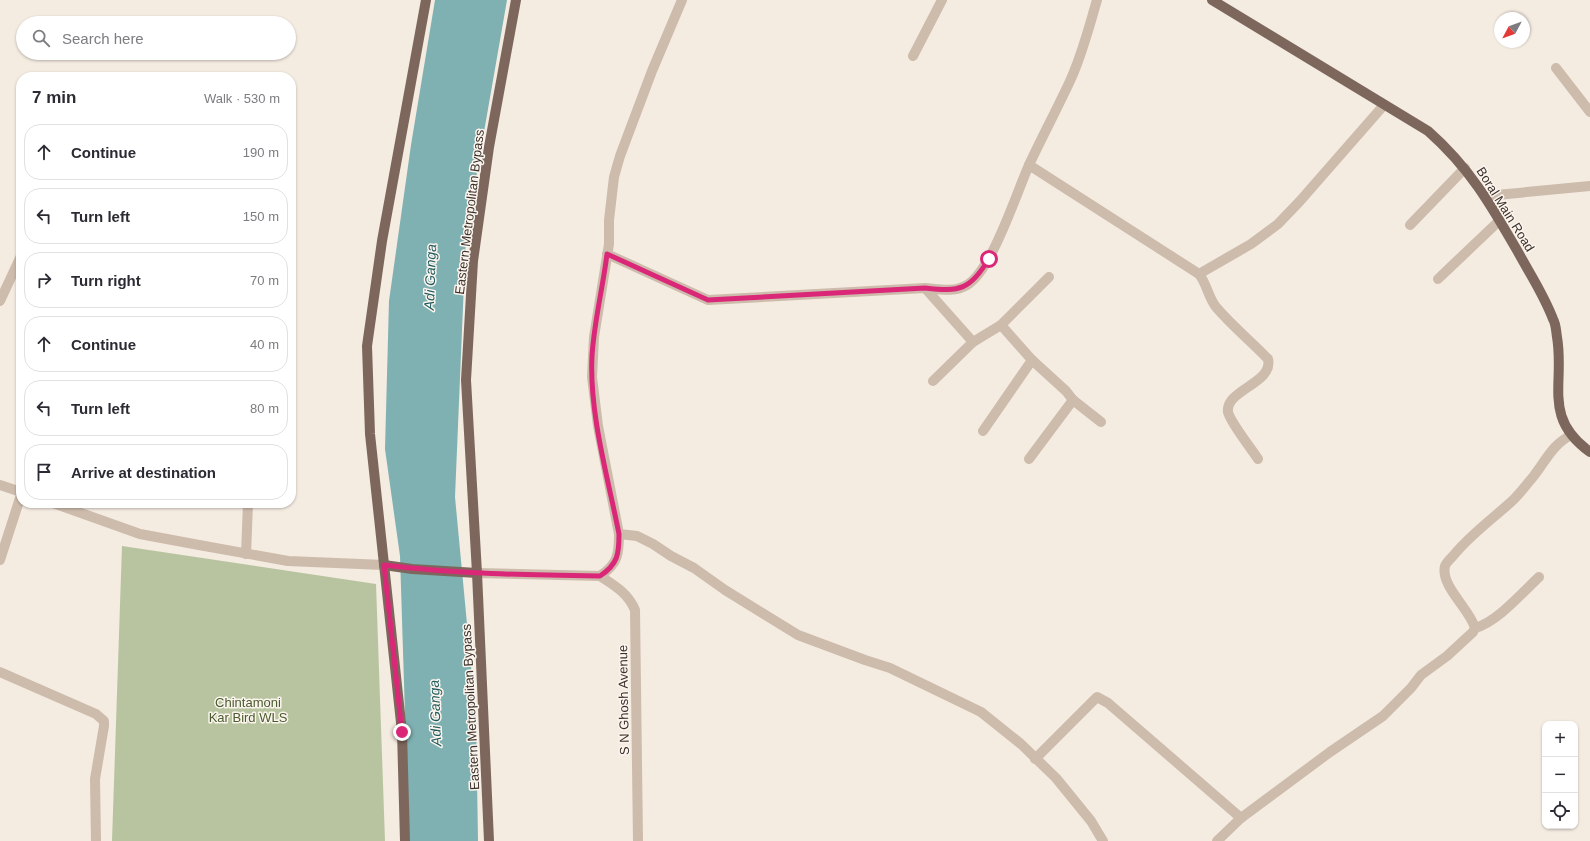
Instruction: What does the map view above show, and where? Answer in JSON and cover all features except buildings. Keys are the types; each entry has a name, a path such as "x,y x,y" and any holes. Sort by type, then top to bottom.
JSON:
{"main road":[{"path":"405,841 402,732 370,434 367,346 382,241 426,0"},
{"name":"Eastern Metropolitan Bypass","path":"489,841 477,573 466,380 473,261 489,147 516,0"},
{"name":"Boral Main Road","path":"1212,0 1428,131 1447,147 1486,196 1541,292 1554,320 1558,346 1558,407 1563,422 1572,435 1590,452"},
{"path":"384,565 412,569 477,573"}],"street":[{"path":"477,573 600,576 610,569 615,562 619,549 619,534 598,426 592,377 594,337 607,254 614,178 620,156 652,71 682,0"},
{"path":"913,56 942,0"},
{"path":"607,254 708,300 925,288 949,290 966,286 980,274 989,259 1029,165 1071,80 1087,36 1096,0"},
{"path":"1556,68 1590,112"},
{"path":"1199,274 1250,244 1278,224 1384,105"},
{"path":"1029,165 1199,274 1204,281 1216,307 1268,359 1269,364 1267,371 1235,397 1230,402 1228,409 1230,418 1258,458"},
{"path":"1410,225 1464,168"},
{"path":"1486,196 1590,186"},
{"path":"1438,279 1500,220"},
{"path":"0,301 16,267"},
{"path":"933,381 973,342 1001,325 1049,277"},
{"path":"925,288 973,342"},
{"path":"1001,325 1032,360 1066,391 1073,400 1102,422"},
{"path":"983,431 1032,360"},
{"path":"1029,459 1073,400"},
{"path":"1475,628 1474,622 1449,585 1445,576 1445,566 1463,544 1512,501 1554,448 1565,438 1572,435"},
{"path":"0,485 16,492"},
{"path":"0,560 17,508"},
{"path":"67,508 140,534 246,554 288,561 384,565"},
{"path":"246,554 248,508"},
{"path":"619,534 637,536 653,544 671,556 694,568 725,590 798,635 890,668 981,712 1021,744 1074,799 1091,821 1099,840"},
{"name":"S N Ghosh Avenue","path":"600,576 627,595 632,601 635,610 638,841"},
{"path":"1216,841 1241,818 1330,752 1383,716 1411,688 1421,675 1466,640 1475,628 1481,626 1502,611 1539,577"},
{"path":"0,672 96,714 104,721 95,779 96,841"},
{"path":"1035,759 1097,697 1108,703 1241,818"}],"green space":[{"name":"Chintamoni Kar Bird WLS","path":"122,546 376,584 385,841 112,841"}],"water":[{"name":"Adi Ganga","path":"435,0 507,0 466,235 455,497 476,719 478,841 409,841 400,556 385,449 389,301 411,145"}],"route":[{"path":"402,732 384,565 412,569 447,571 600,576 610,569 615,562 619,549 619,534 598,426 592,377 594,337 607,254 708,300 925,288 949,290 966,286 980,274 989,259"}]}
